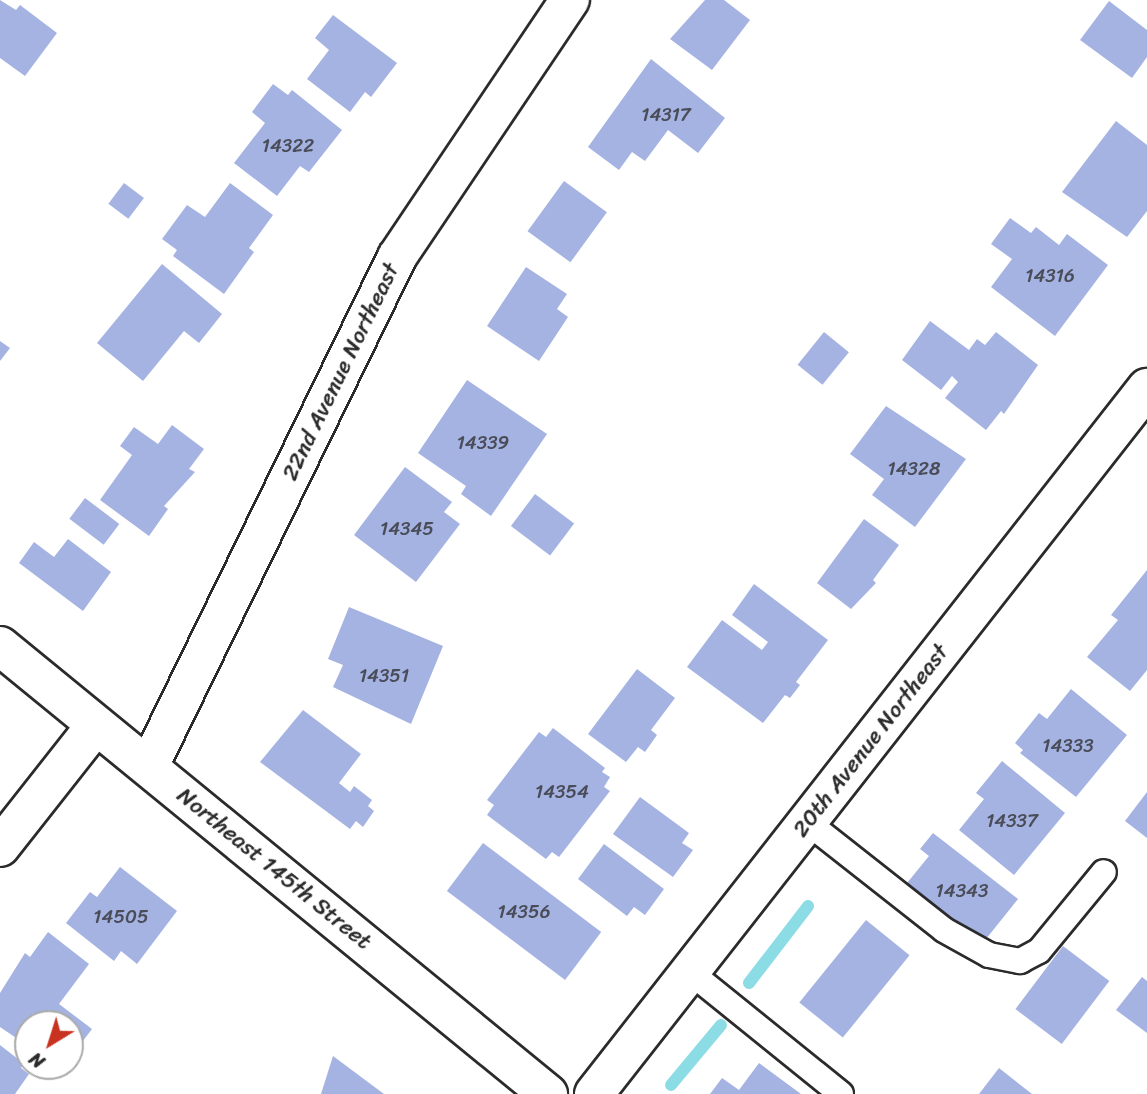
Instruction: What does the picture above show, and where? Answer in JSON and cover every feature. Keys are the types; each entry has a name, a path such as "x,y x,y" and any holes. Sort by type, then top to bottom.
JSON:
{"street":[{"name":"22nd Avenue Northeast","path":"149,766 397,257 570,0"},
{"name":"20th Avenue Northeast","path":"594,1094 1147,388"},
{"name":"Northeast 145th Street","path":"0,646 548,1094"},
{"path":"0,847 96,725"}],"lane":[{"path":"807,822 944,930 989,955 1020,961 1039,951 1104,872"},
{"path":"690,972 841,1094"}],"building":[{"path":"0,0 16,10 20,5 57,33 25,76 0,58"},
{"path":"705,0 724,0 750,20 712,70 670,39"},
{"path":"1109,1 1147,30 1147,57 1132,78 1080,40"},
{"path":"333,15 397,63 371,97 365,92 350,112 307,79 329,50 315,38"},
{"path":"651,59 725,118 698,153 668,130 645,161 632,152 619,170 588,147"},
{"path":"273,84 288,95 292,90 342,130 309,172 300,166 277,196 234,163 265,123 252,112"},
{"path":"1116,121 1147,145 1147,211 1127,237 1062,192"},
{"path":"564,181 607,212 570,262 528,231"},
{"path":"124,183 144,198 128,219 108,204"},
{"path":"230,183 273,215 249,248 254,252 224,294 173,256 177,250 162,239 187,205 205,217"},
{"path":"1010,218 1031,233 1036,227 1059,245 1067,234 1108,265 1055,336 991,287 1012,259 991,244"},
{"path":"162,264 222,314 199,343 184,331 143,381 97,343"},
{"path":"526,267 567,294 557,309 568,317 539,361 487,326"},
{"path":"930,321 969,350 977,339 985,345 996,332 1038,365 1004,414 1001,411 986,430 945,398 958,382 952,376 941,390 902,360"},
{"path":"824,332 849,352 822,385 798,365"},
{"path":"0,341 10,348 0,361"},
{"path":"467,380 547,434 491,516 461,494 466,486 418,453"},
{"path":"886,406 966,459 915,527 872,495 884,479 850,454"},
{"path":"172,425 204,449 189,469 195,472 164,506 168,509 149,536 100,500 132,455 120,446 134,427 158,444"},
{"path":"405,467 452,502 444,512 460,524 416,582 354,535"},
{"path":"535,494 574,523 550,555 511,526"},
{"path":"85,498 119,524 104,545 69,519"},
{"path":"864,519 899,545 873,580 876,583 851,609 817,583"},
{"path":"68,539 111,572 83,611 19,563 34,542 54,557"},
{"path":"1147,570 1147,670 1130,691 1087,657 1118,620 1111,615"},
{"path":"754,584 828,640 796,682 800,685 790,698 785,695 763,723 687,667 722,620 762,650 768,642 732,615"},
{"path":"349,607 443,646 411,724 333,687 343,665 328,659"},
{"path":"637,669 675,698 651,730 657,735 645,752 638,747 626,762 588,734"},
{"path":"1071,689 1127,735 1076,797 1020,753 1023,750 1015,743 1039,713 1047,719"},
{"path":"303,710 361,754 339,783 350,792 354,786 372,800 368,806 374,811 363,827 356,821 350,829 260,762"},
{"path":"553,728 605,768 602,772 610,777 604,787 610,791 559,857 552,852 546,859 487,815 494,805 487,800 539,732 546,737"},
{"path":"1002,761 1065,813 1014,875 959,830 984,799 976,793"},
{"path":"1147,792 1147,838 1125,821"},
{"path":"640,797 689,833 682,843 693,850 673,877 613,834"},
{"path":"933,833 1018,899 982,944 907,883 929,856 920,849"},
{"path":"483,843 601,932 565,980 447,891"},
{"path":"604,844 664,889 645,915 634,907 627,916 578,879"},
{"path":"120,867 177,911 137,964 121,951 114,961 66,923 90,892 97,897"},
{"path":"866,920 910,955 843,1038 799,1002"},
{"path":"48,932 89,964 59,1004 67,1010 14,1010 14,1036 0,1027 0,993 25,953 30,957"},
{"path":"1063,946 1109,981 1062,1044 1015,1009"},
{"path":"1142,977 1147,981 1147,1033 1116,1010"},
{"path":"84,1023 92,1029 84,1040"},
{"path":"0,1045 14,1056 14,1080 25,1080 15,1094 0,1094"},
{"path":"333,1056 384,1094 321,1094"},
{"path":"759,1063 801,1094 710,1094 722,1078 739,1090"},
{"path":"999,1068 1032,1094 979,1094"}],"waterway":[{"path":"749,983 808,906"},
{"path":"671,1085 721,1025"}]}
